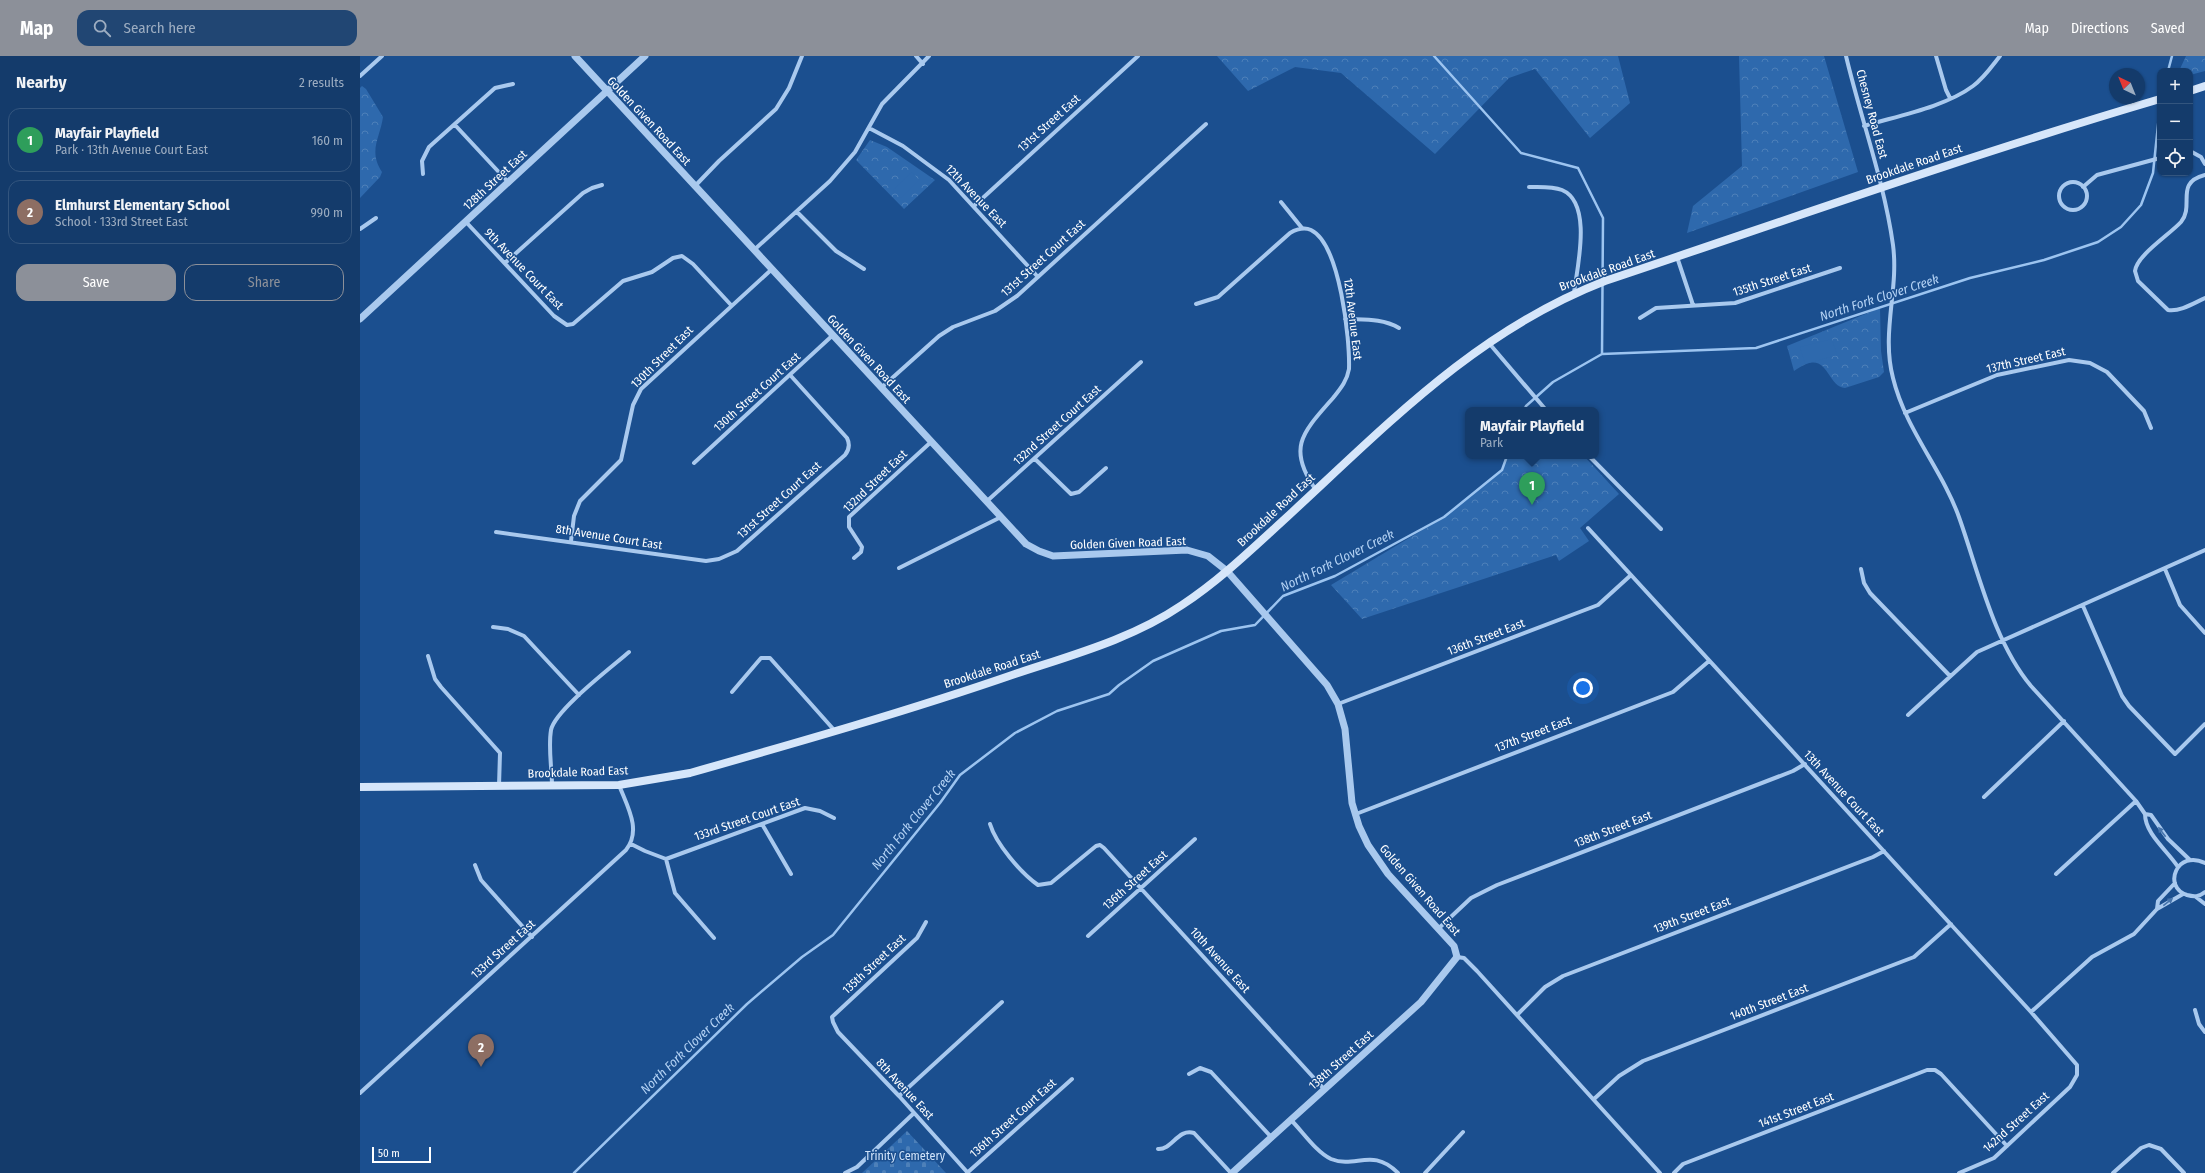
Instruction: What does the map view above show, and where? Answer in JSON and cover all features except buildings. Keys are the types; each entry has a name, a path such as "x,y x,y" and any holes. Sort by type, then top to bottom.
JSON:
{"main road":[{"path":"2193,90 2205,86"},
{"name":"Brookdale Road East","path":"360,787 618,785 690,773 884,717 1101,645 1181,606 1228,571 1427,390 1488,342 1531,315 1574,293 1882,187 2046,132 2157,100"}],"street":[{"path":"360,76 382,56"},
{"name":"Golden Given Road East","path":"575,56 771,270 1026,544 1053,556 1186,550 1208,556 1228,571 1322,677 1338,704 1347,740 1352,803 1368,845 1379,862 1454,946 1457,957"},
{"name":"128th Street East","path":"360,319 645,56"},
{"path":"695,186 719,161 776,109 789,88 802,56"},
{"path":"916,56 923,64"},
{"path":"753,250 797,212 846,164 869,128 882,104 923,64 929,56"},
{"name":"131st Street East","path":"974,206 1138,56"},
{"name":"Chesney Road East","path":"1846,56 1882,187 1893,246 1893,283 1889,310 1889,358 1896,392 1904,413 1915,436 1950,493 2003,640 2024,678 2136,801 2145,814"},
{"path":"1936,56 1950,98"},
{"path":"1864,126 1962,93 1978,82 2000,56"},
{"path":"423,174 422,161 429,147 496,88 513,84"},
{"path":"455,124 509,183"},
{"name":"131st Street Court East","path":"882,388 939,336 953,327 1000,309 1038,278 1206,124"},
{"name":"12th Avenue East","path":"869,128 903,146 924,160 949,180 1038,278"},
{"path":"2193,153 2201,157 2205,164"},
{"path":"2083,187 2097,175 2157,159"},
{"path":"2205,175 2197,177 2189,184 2181,221 2139,261 2135,271 2138,280 2143,287 2165,309 2180,309 2205,298"},
{"path":"2075,183 2083,187 2087,199 2082,207 2074,210 2063,205 2060,192 2066,185 2075,183"},
{"path":"505,263 583,193 602,185"},
{"path":"1529,187 1561,190 1572,198 1578,210 1581,218 1581,238 1574,293"},
{"name":"12th Avenue East","path":"1281,202 1302,228 1314,232 1322,242 1334,264 1339,279 1349,360 1348,375 1341,388 1310,425 1301,445 1301,467 1316,490"},
{"path":"797,212 836,252 864,269"},
{"path":"360,229 376,218"},
{"name":"9th Avenue Court East","path":"466,222 554,316 570,326 616,285 623,281 652,272 673,258 682,256 693,264 731,305"},
{"path":"1196,304 1218,297 1290,232 1302,228"},
{"path":"1677,258 1693,305"},
{"name":"135th Street East","path":"1640,318 1656,308 1735,303 1840,268"},
{"name":"130th Street East","path":"571,541 574,516 580,501 621,460 633,404 641,389 771,270"},
{"path":"1344,319 1378,320 1389,322 1398,328"},
{"name":"130th Street Court East","path":"694,463 791,376 833,335"},
{"path":"1488,342 1543,407"},
{"name":"137th Street East","path":"1904,413 1998,375 2069,360 2090,363 2107,372 2144,411 2151,428"},
{"name":"132nd Street Court East","path":"986,502 1141,362"},
{"name":"131st Street Court East","path":"719,559 737,552 845,455 848,450 848,441 843,433 791,376"},
{"name":"132nd Street East","path":"854,558 861,552 862,547 849,527 849,517 931,442"},
{"path":"1035,459 1071,494 1079,492 1106,468"},
{"path":"1592,459 1661,529"},
{"path":"899,568 1001,517"},
{"name":"13th Avenue Court East","path":"1588,528 2074,1060 2077,1065 2078,1075"},
{"name":"8th Avenue Court East","path":"496,532 571,541 706,561 719,559"},
{"path":"1908,715 1977,652 2083,606 2205,550"},
{"path":"1861,569 1864,583 1870,592 1950,676"},
{"path":"2165,569 2180,605 2205,633"},
{"name":"136th Street East","path":"1338,704 1598,605 1632,575"},
{"path":"2083,606 2122,696 2129,706 2175,754 2205,724"},
{"path":"493,627 508,629 524,636 579,695"},
{"path":"552,786 551,729 556,719 579,695 629,652"},
{"path":"428,656 435,679 500,753 499,786"},
{"path":"732,692 761,658 770,658 835,731"},
{"name":"137th Street East","path":"1356,814 1673,692 1709,661"},
{"path":"1984,797 2064,721"},
{"name":"138th Street East","path":"1438,929 1471,898 1497,885 1793,772 1804,764"},
{"path":"618,785 634,827 631,844 645,851 666,858 675,893 714,938"},
{"path":"2056,874 2136,801"},
{"name":"133rd Street Court East","path":"666,858 805,808 820,811 834,818"},
{"path":"2178,867 2153,835 2145,820 2145,814 2151,815 2168,839 2190,860 2205,863"},
{"path":"762,824 791,874"},
{"name":"10th Avenue East","path":"990,824 995,839 1026,874 1038,885 1046,885 1092,849 1100,845 1142,887 1324,1089"},
{"name":"136th Street East","path":"1088,936 1194,839"},
{"name":"133rd Street East","path":"360,1094 532,937 631,844"},
{"name":"139th Street East","path":"1517,1015 1546,987 1563,976 1873,857 1884,851"},
{"path":"2183,894 2175,883 2175,874 2178,867 2190,860"},
{"path":"475,865 480,880 532,937"},
{"path":"2157,909 2158,901 2175,883"},
{"path":"2031,1012 2087,961 2134,934 2157,909 2183,894 2196,896 2205,892"},
{"path":"2196,896 2205,904"},
{"name":"135th Street East","path":"832,1017 917,938 926,922"},
{"name":"140th Street East","path":"1594,1099 1630,1068 1644,1061 1914,957 1951,924"},
{"path":"1457,957 1464,958 1473,967 1660,1173"},
{"name":"138th Street East","path":"1232,1173 1421,1002 1457,957"},
{"path":"899,1096 1002,1002"},
{"path":"2195,1010 2200,1024 2205,1032"},
{"name":"8th Avenue East","path":"832,1017 838,1032 899,1096 967,1173"},
{"path":"1189,1074 1200,1068 1211,1072 1272,1138"},
{"name":"141st Street East","path":"1674,1173 1683,1164 1928,1070 1935,1070 1941,1074 2008,1146"},
{"name":"142nd Street East","path":"1959,1173 1990,1160 2008,1146 2070,1087 2078,1075"},
{"name":"136th Street Court East","path":"967,1173 1072,1079"},
{"path":"845,1173 857,1167 914,1113"},
{"path":"1292,1120 1322,1152 1332,1159 1338,1161 1374,1159 1387,1164 1398,1173"},
{"path":"1158,1149 1167,1146 1182,1134 1189,1132 1194,1133 1232,1173"},
{"path":"1425,1173 1463,1132"},
{"path":"2113,1173 2141,1148 2149,1145 2161,1149 2184,1173"}],"green space":[{"path":"1217,56 1618,56 1630,103 1590,138 1535,69 1509,78 1435,154 1341,73 1295,67 1248,91"},
{"path":"1739,56 1824,56 1858,172 1687,233 1693,206 1742,166"},
{"path":"2186,56 2205,56 2205,71 2193,74 2193,68 2180,68"},
{"path":"362,86 366,89 383,117 375,151 378,164 382,172 380,177 360,198 360,88"},
{"path":"870,140 887,147 935,180 904,209 856,160"},
{"path":"912,172 919,180 901,198 893,190"},
{"path":"1880,308 1881,351 1884,372 1879,377 1845,388 1839,386 1820,364 1814,362 1805,364 1794,371 1787,346"},
{"path":"1832,339 1837,355 1805,364 1800,347"},
{"path":"1506,459 1587,459 1619,494 1580,528 1589,541 1559,561 1556,555 1362,619 1331,585 1444,517 1502,470"},
{"name":"Trinity Cemetery","path":"907,1131 946,1173 862,1173"}],"waterway":[{"path":"1434,56 1521,153 1578,168 1603,218 1602,354"},
{"name":"North Fork Clover Creek","path":"2169,68 2172,56"},
{"name":"North Fork Clover Creek","path":"1526,407 1553,382 1602,354 1756,348 1970,278 2044,260 2098,242 2121,227 2141,205 2153,173 2157,135"},
{"name":"North Fork Clover Creek","path":"574,1173 747,1004 802,957 833,935 940,803 960,775 1015,733 1057,711 1109,694 1119,685 1153,661 1221,631 1255,625 1283,596 1335,576 1444,517 1502,470 1506,459"}],"place":[{"name":"Mayfair Playfield","path":"1532,505"},
{"name":"Elmhurst Elementary School","path":"481,1067"}]}
